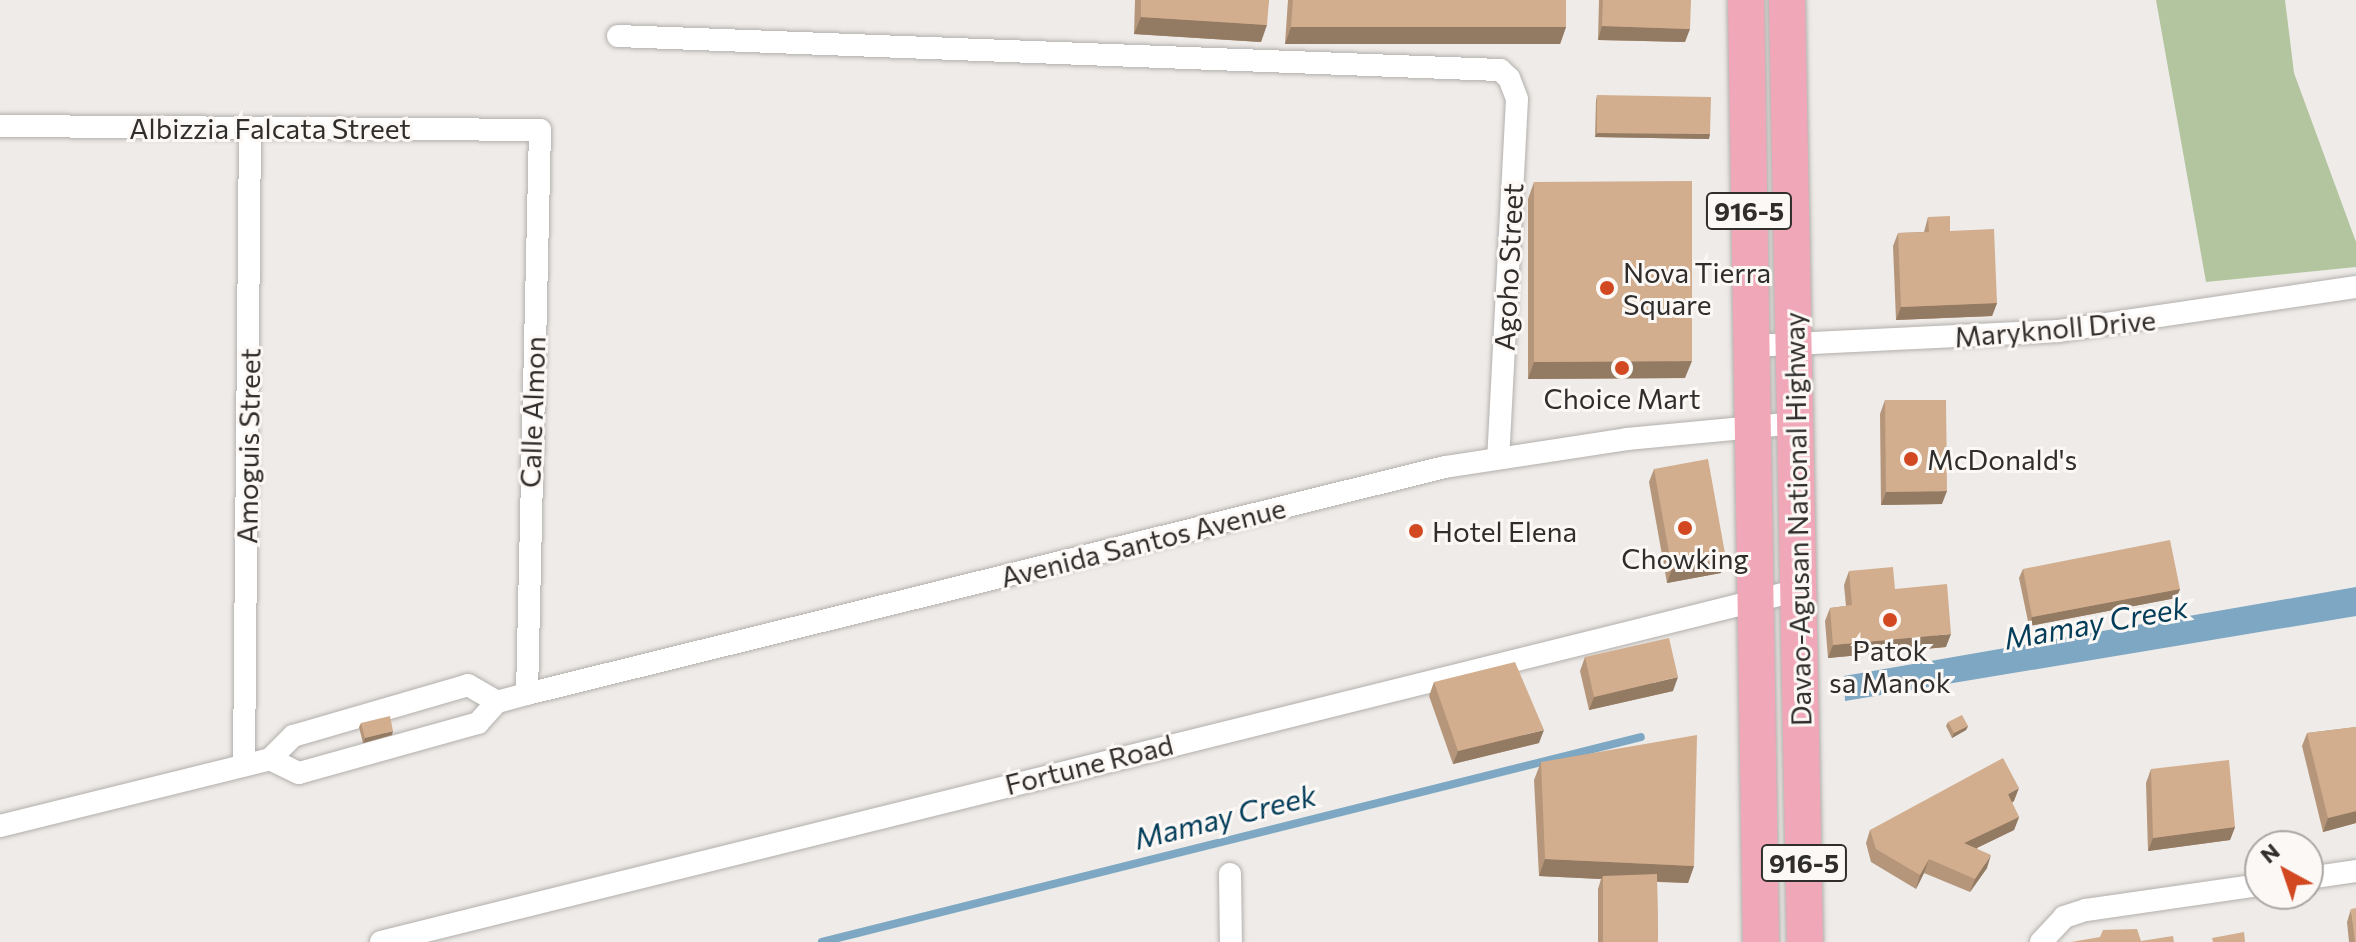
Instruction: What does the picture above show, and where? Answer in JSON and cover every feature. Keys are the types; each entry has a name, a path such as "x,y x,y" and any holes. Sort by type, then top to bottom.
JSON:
{"main road":[{"name":"Davao-Agusan National Highway","path":"1746,0 1761,942"},
{"name":"Davao-Agusan National Highway","path":"1787,0 1805,942"},
{"path":"1748,167 1788,167"}],"street":[{"name":"Agoho Street","path":"618,36 1491,66 1509,78 1517,99 1498,457"},
{"name":"Albizzia Falcata Street","path":"0,126 540,130"},
{"name":"Amoguis Street","path":"244,764 250,128"},
{"name":"Calle Almon","path":"527,694 540,130"},
{"name":"Maryknoll Drive","path":"1752,346 2058,331 2356,287"},
{"name":"Avenida Santos Avenue","path":"270,759 299,773 478,723 497,702 527,694 1498,457 1796,423"},
{"name":"Fortune Road","path":"381,942 1799,590"},
{"name":"Avenida Santos Avenue","path":"0,826 270,759 293,736 468,685 497,702"},
{"path":"2324,876 2356,871"},
{"path":"1230,874 1231,942"},
{"path":"2041,942 2064,917 2086,910 2244,887"}],"green space":[{"path":"2156,0 2285,0 2294,73 2356,242 2356,267 2206,282"}],"water":[{"path":"2356,587 2356,616 1845,701 1844,676"}],"building":[{"path":"1141,0 1269,0 1267,25 1141,17"},
{"path":"1293,0 1566,0 1566,27 1291,27"},
{"path":"1603,0 1691,0 1690,29 1602,26"},
{"path":"1597,95 1711,97 1710,134 1597,133"},
{"name":"Nova Tierra Square","path":"1692,181 1692,361 1534,362 1534,182"},
{"path":"1950,216 1950,231 1994,229 1997,303 1901,307 1898,233 1929,232 1928,217"},
{"name":"McDonald's","path":"1885,400 1946,400 1947,491 1886,492"},
{"name":"Chowking","path":"1708,459 1726,559 1672,569 1654,469"},
{"path":"2170,540 2180,589 2032,617 2023,569"},
{"name":"Patok sa Manok","path":"1893,567 1895,589 1947,584 1951,634 1833,645 1830,608 1852,605 1849,571"},
{"path":"1669,638 1678,677 1594,697 1585,657"},
{"path":"1515,662 1544,730 1458,751 1434,682"},
{"path":"1962,715 1968,726 1954,733 1948,722"},
{"path":"390,716 393,731 365,738 361,723"},
{"path":"2356,727 2356,811 2328,818 2307,733"},
{"path":"1697,735 1694,866 1545,859 1541,762"},
{"path":"2003,758 2019,788 2008,794 2019,817 1964,843 1991,855 1975,879 1929,859 1920,875 1876,849 1870,830"},
{"path":"2229,760 2235,827 2153,838 2151,769"},
{"path":"1657,874 1658,942 1603,942 1603,876"},
{"path":"2356,908 2356,942 2355,942 2351,909"},
{"path":"2137,929 2141,941 2173,936 2174,942 2071,942 2100,937 2103,930"},
{"path":"2244,932 2245,942 2213,942 2212,938"}],"waterway":[{"name":"Mamay Creek","path":"822,942 1641,737"}],"place":[{"name":"Nova Tierra Square","path":"1607,288"},
{"name":"Choice Mart","path":"1622,368"},
{"name":"McDonald's","path":"1911,459"},
{"name":"Chowking","path":"1685,528"},
{"name":"Hotel Elena","path":"1416,531"},
{"name":"Patok sa Manok","path":"1890,620"}]}
